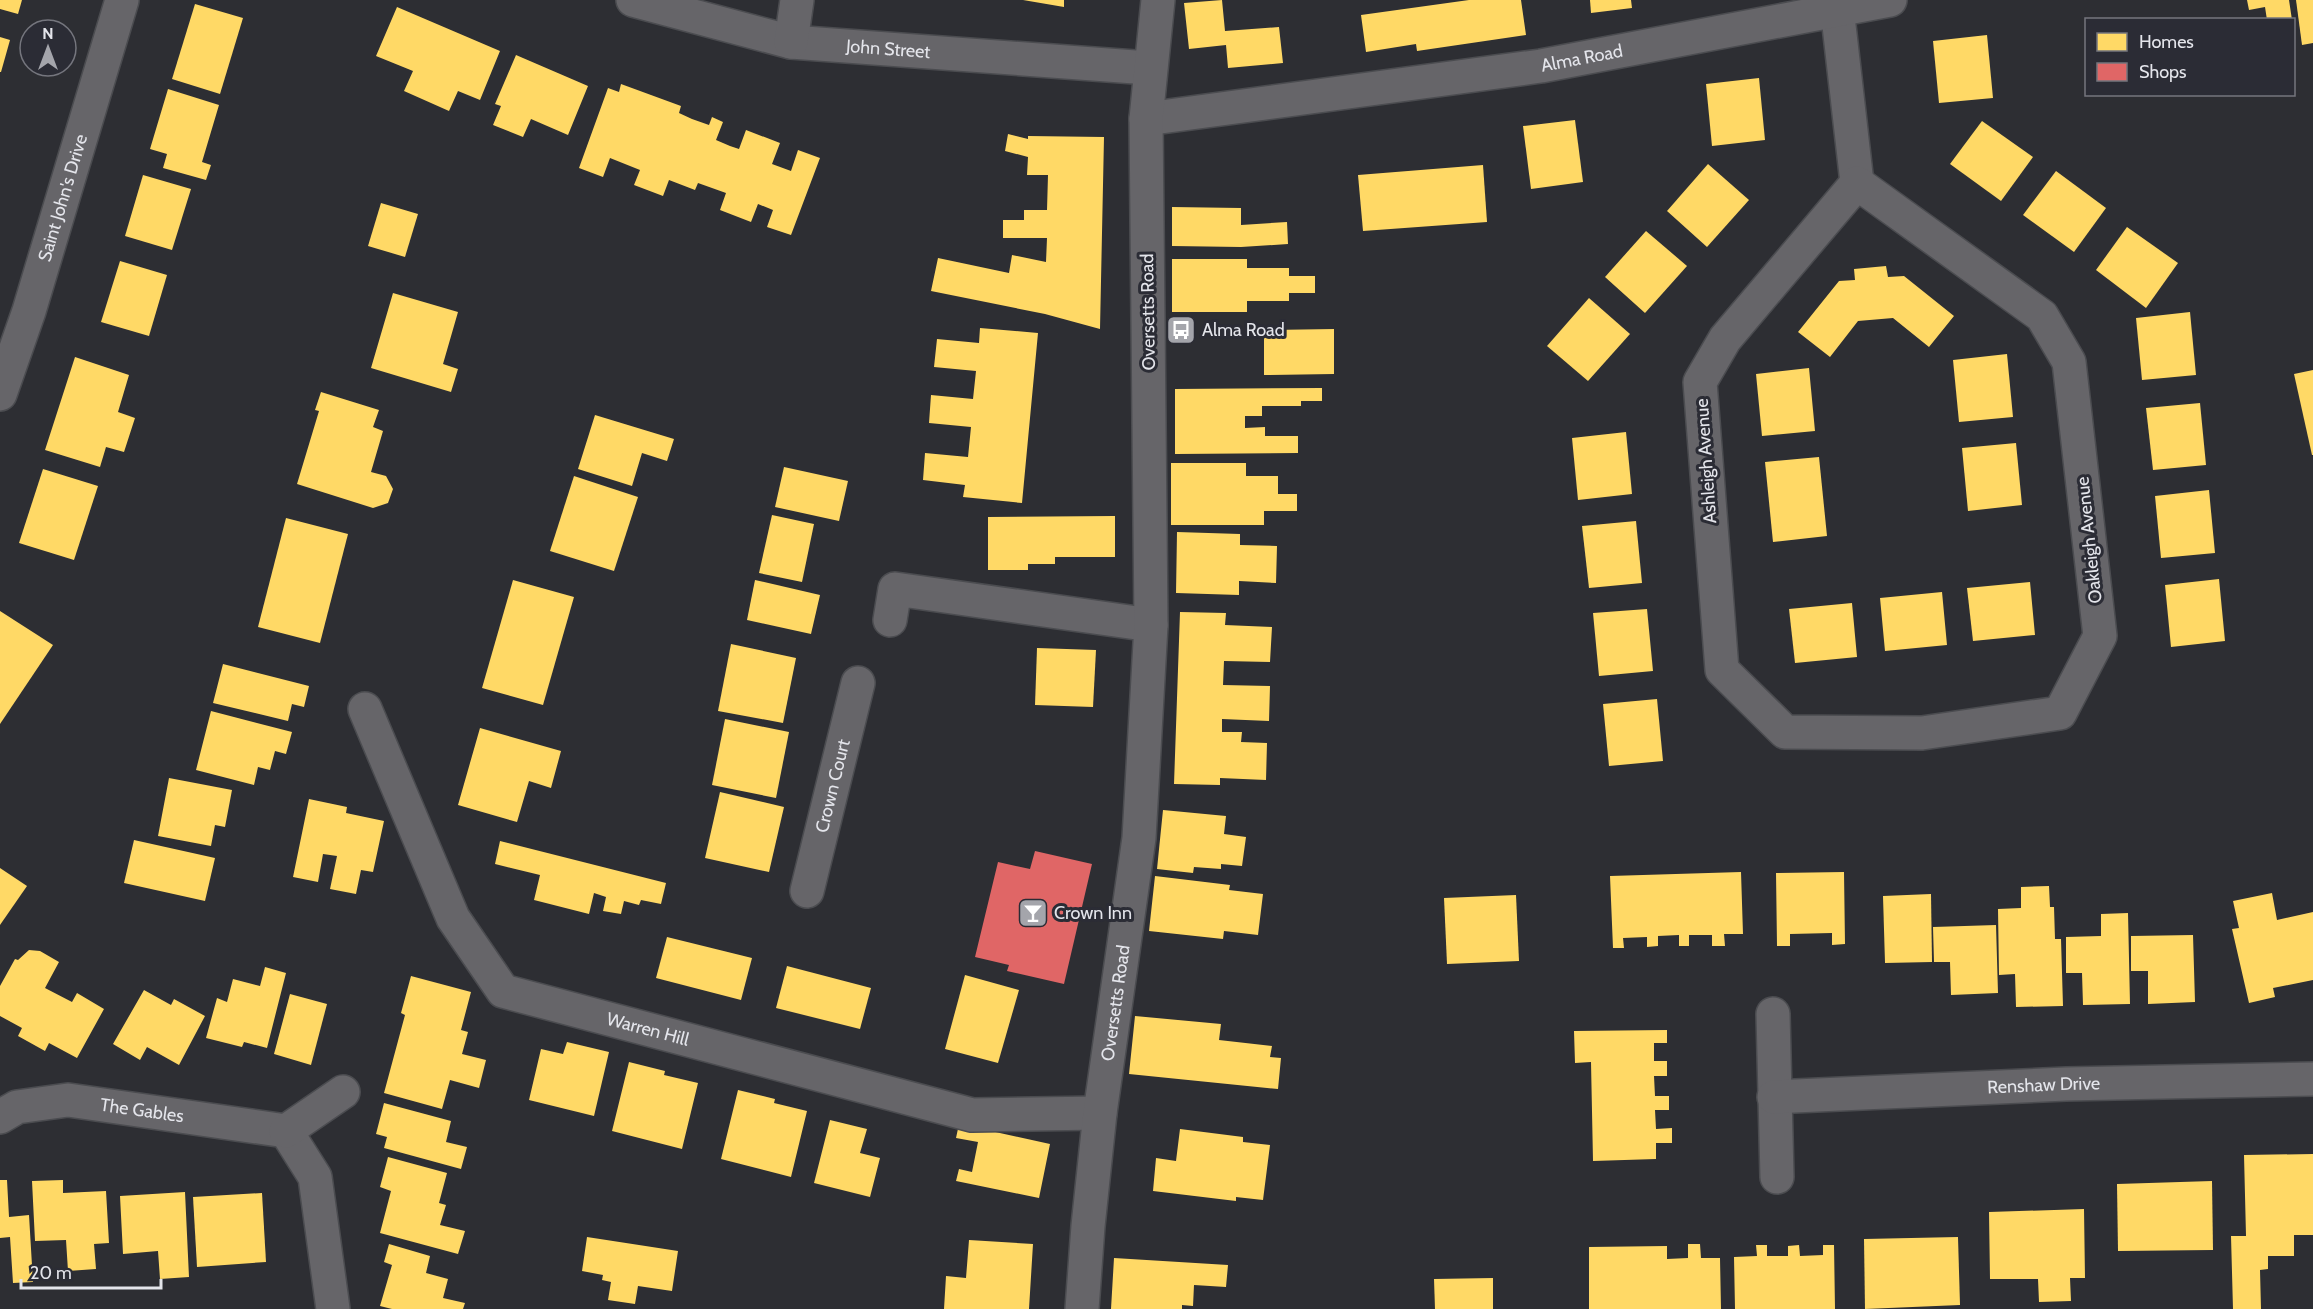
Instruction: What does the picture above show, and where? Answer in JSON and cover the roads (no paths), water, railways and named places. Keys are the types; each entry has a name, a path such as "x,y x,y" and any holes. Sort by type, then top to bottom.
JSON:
{"street":[{"name":"Saint John's Drive","path":"0,394 32,300 122,0"},
{"name":"John Street","path":"633,0 791,42 1149,68"},
{"path":"791,42 797,0"},
{"name":"Oversetts Road","path":"1082,1309 1100,1113 1139,838 1151,625 1146,118 1149,68 1158,0"},
{"name":"Alma Road","path":"1146,118 1541,66 1837,8 1890,0"},
{"path":"1837,8 1857,183"},
{"name":"Oakleigh Avenue","path":"1785,732 1922,733 2060,713 2100,636 2069,362 2042,316 1857,183"},
{"name":"Ashleigh Avenue","path":"1785,732 1722,670 1700,382 1725,339 1857,183"},
{"path":"890,620 895,589 1151,625"},
{"name":"Crown Court","path":"807,891 858,683"},
{"name":"Warren Hill","path":"365,709 453,918 503,991 972,1115 1100,1113"},
{"path":"1773,1014 1777,1177"},
{"name":"Renshaw Drive","path":"1774,1097 2066,1084 2313,1079"},
{"path":"333,1309 315,1177 286,1131 343,1092"},
{"name":"The Gables","path":"0,1117 17,1107 68,1100 286,1131"}],"place":[{"name":"Alma Road","path":"1181,330"},
{"name":"Crown Inn","path":"1033,913"}]}
